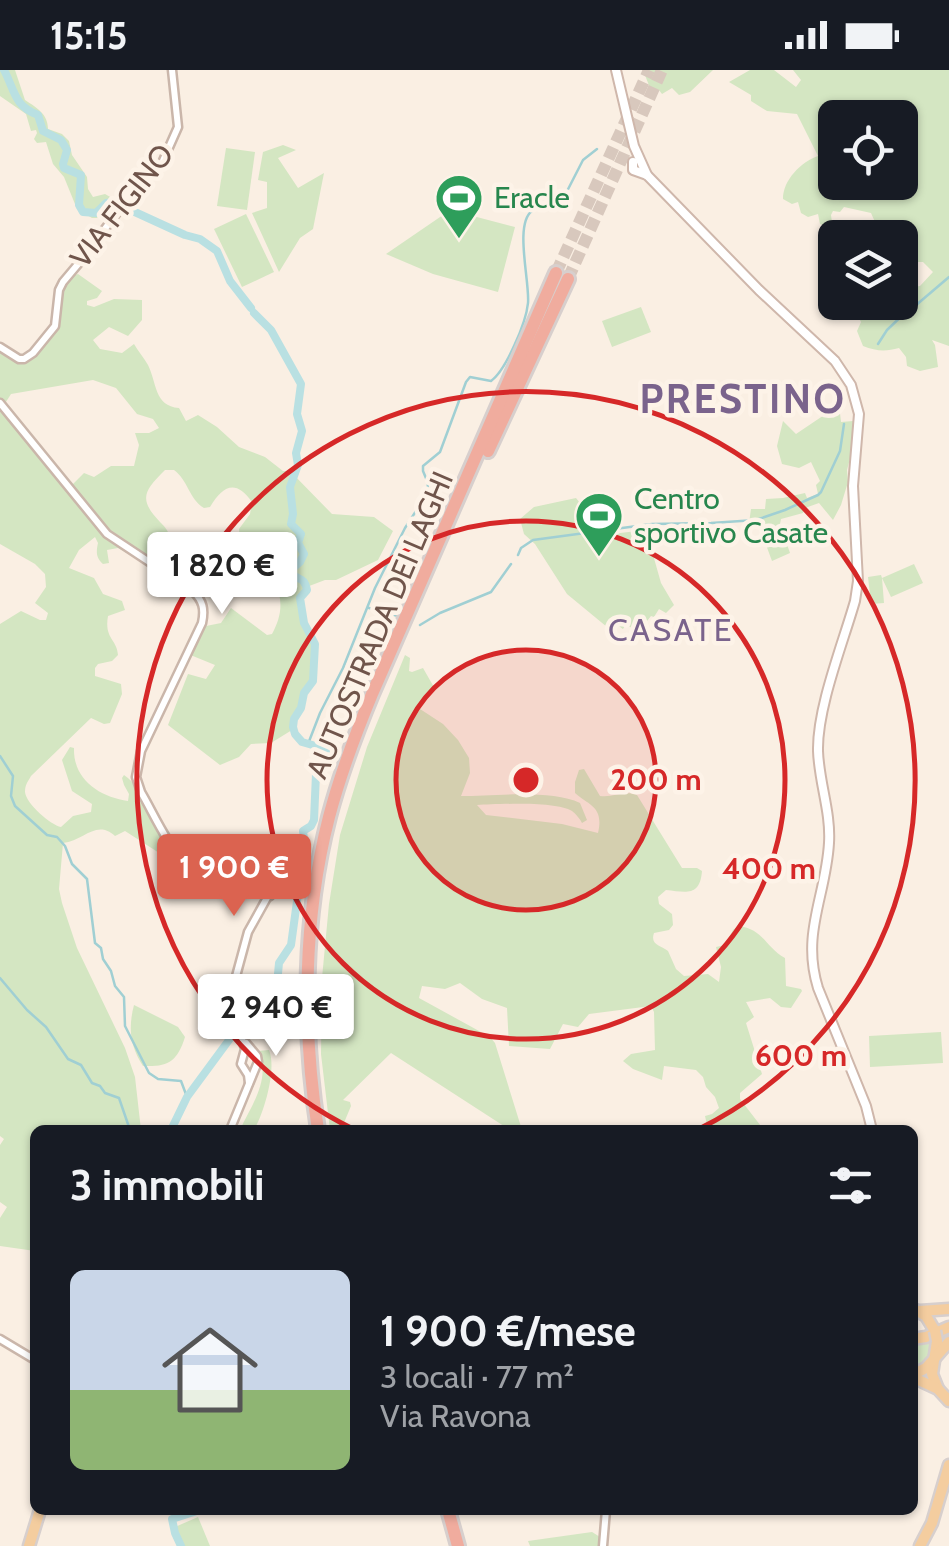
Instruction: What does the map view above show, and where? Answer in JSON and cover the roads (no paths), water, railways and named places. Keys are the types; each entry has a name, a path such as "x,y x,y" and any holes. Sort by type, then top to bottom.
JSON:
{"highway":[{"name":"AUTOSTRADA DEI LAGHI","path":"321,1125 314,971 320,900 335,821 379,695 562,276"},
{"path":"452,1515 461,1546"}],"main road":[{"path":"616,70 641,165 759,290 834,361 851,385 858,407 853,486 858,581 820,727 818,753 829,846 811,940 812,968 818,988 871,1125"},
{"path":"918,1310 949,1309"},
{"path":"918,1312 941,1338 933,1359 918,1373"},
{"path":"918,1338 949,1328"},
{"path":"933,1359 933,1378 938,1390"},
{"path":"918,1379 949,1401"},
{"path":"920,1546 938,1509 949,1466"},
{"path":"29,1546 38,1515"}],"street":[{"name":"VIA FIGINO","path":"0,347 19,359 33,353 55,326 63,282 146,176 162,163 176,135 178,113 172,70"},
{"path":"0,403 108,534 200,598 204,608 202,623 141,751 136,778 190,871 222,886 254,879 271,884"},
{"path":"250,1069 258,1065 258,1059 249,1053 234,1011 236,983 250,933 268,902 278,872 272,863 261,864 254,879"},
{"path":"249,1053 241,1062 250,1069"},
{"path":"232,1125 249,1083 250,1069"},
{"path":"0,1339 30,1357"},
{"path":"604,1546 606,1515"}],"waterway":[{"path":"4,70 20,102 38,115 43,131 61,140 67,150 64,168 81,175 79,205 83,212 96,213 113,202 200,239 217,251 230,281 251,308"},
{"path":"308,744 375,588 427,494 423,466 440,452 466,382 470,377 491,381 509,357 519,334 528,303 523,240 527,218 535,209 562,201 583,160 597,149"},
{"path":"878,344 910,308 949,277"},
{"path":"173,1125 187,1097 243,1021 268,1007 276,995 279,963 291,945 303,831 314,820 316,774 327,755 326,749 302,742 293,727 304,693 313,681 315,644 304,623 300,598 306,586 292,574 304,554 298,543 301,534 291,524 290,487 298,465 296,453 302,431 297,414 301,384 271,330 254,313"},
{"path":"518,555 533,540 652,524 756,520 785,510 821,492 840,451 844,424"},
{"path":"420,625 491,592 511,564"},
{"path":"369,608 398,616"},
{"path":"0,756 13,776 11,796 15,806 47,835 57,837 72,864 87,879 95,943 124,997 125,1026 149,1073 158,1079 181,1081 187,1097"},
{"path":"0,978 46,1027 68,1059 81,1065 92,1083 105,1093 119,1098 128,1125"},
{"path":"181,1546 172,1519 184,1515"}],"tunnel":[{"path":"556,273 649,70"},
{"path":"568,279 662,70"}],"place":[{"name":"Eracle","path":"459,240"},
{"name":"Centro sportivo Casate","path":"599,558"}],"district":[{"name":"PRESTINO","path":"743,399"},
{"name":"CASATE","path":"671,630"}]}
